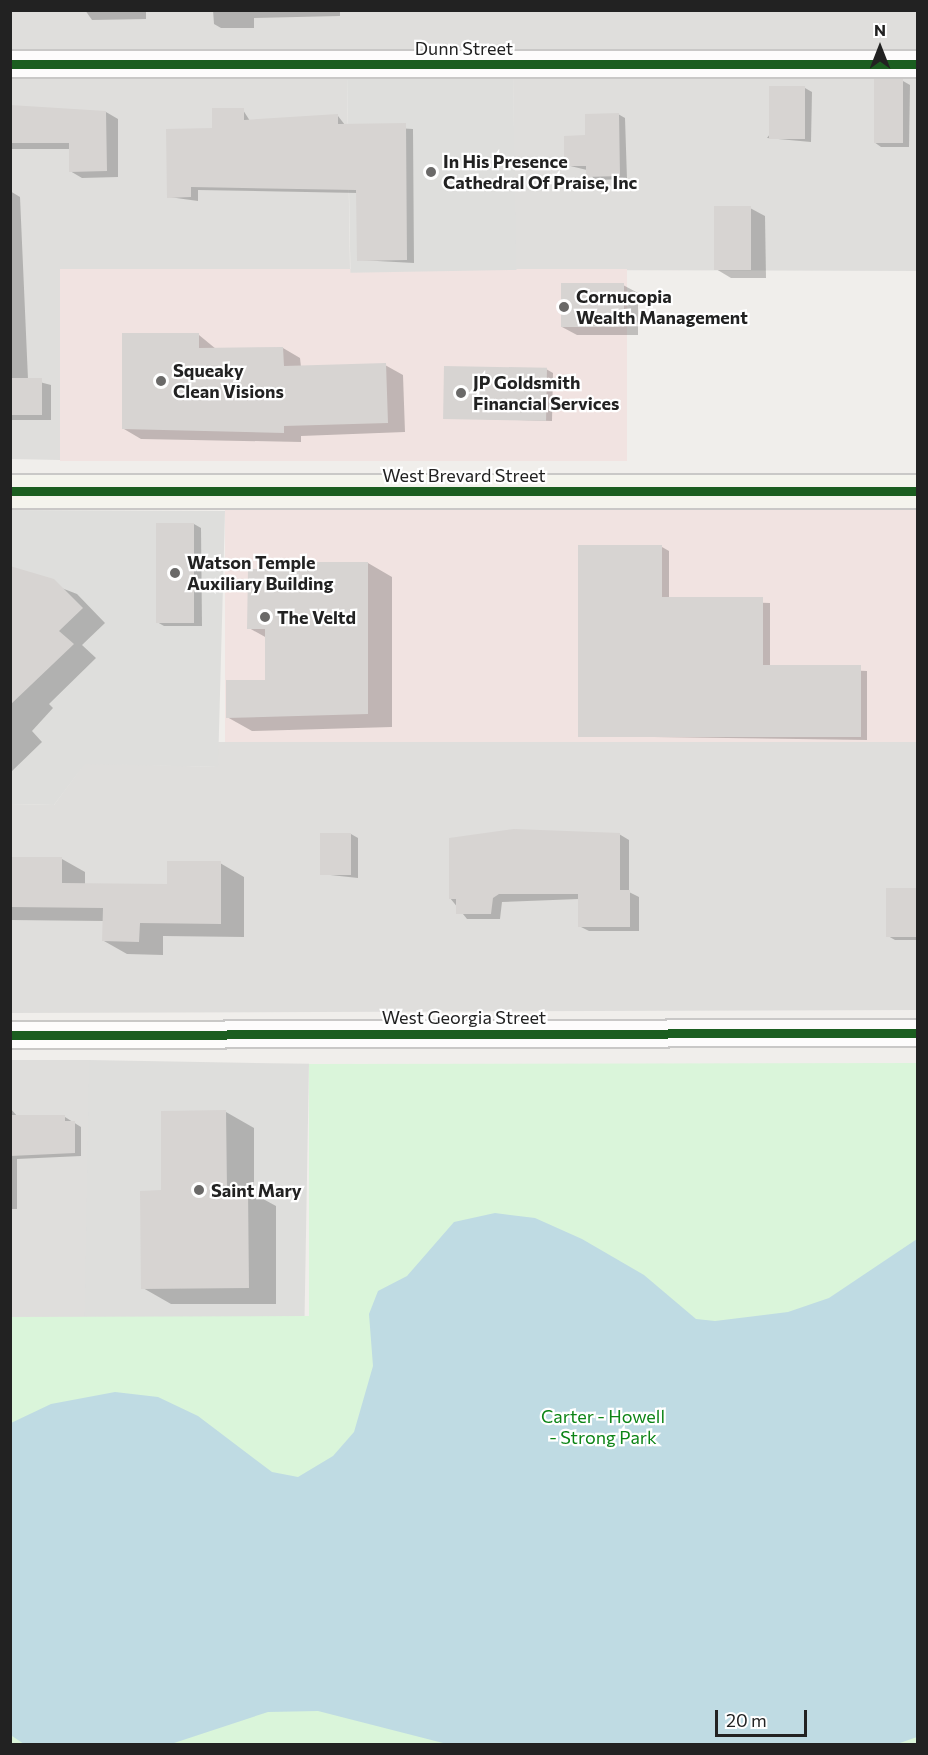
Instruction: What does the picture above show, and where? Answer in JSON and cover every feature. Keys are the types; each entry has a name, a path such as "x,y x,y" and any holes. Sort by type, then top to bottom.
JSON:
{"street":[{"name":"Dunn Street","path":"10,64 918,64"},
{"name":"West Brevard Street","path":"10,490 918,490"},
{"name":"West Georgia Street","path":"10,1035 918,1033"}],"shaded area":[{"path":"11,11 917,11 917,271 515,270 513,73 347,75 350,270 60,272 60,460 11,459"},
{"name":"In His Presence Cathedral Of Praise, Inc","path":"513,73 516,270 350,273 347,76"},
{"path":"60,269 627,269 627,461 60,461"},
{"path":"225,509 917,509 917,742 225,742"},
{"path":"11,510 225,511 218,767 85,764 54,805 11,804"},
{"path":"218,742 917,742 917,1010 11,1013 11,804 54,805 85,763 218,767"},
{"path":"10,1060 89,1060 89,1317 10,1317"},
{"name":"Saint Mary","path":"89,1060 309,1064 304,1321 85,1317"}],"green space":[{"name":"Carter - Howell - Strong Park","path":"917,1063 917,1744 11,1744 11,1317 309,1316 309,1064"}],"water":[{"name":"Carter - Howell - Strong Park","path":"495,1213 535,1218 582,1239 644,1275 696,1319 715,1321 788,1312 829,1298 917,1239 917,1737 897,1744 447,1744 318,1711 268,1712 171,1744 24,1744 12,1736 11,1423 51,1404 115,1392 158,1397 198,1416 272,1472 298,1477 333,1456 354,1432 373,1366 369,1314 378,1291 407,1276 454,1222"}],"building":[{"path":"874,79 903,79 903,143 874,143"},
{"path":"769,86 805,86 805,139 769,139"},
{"path":"10,105 106,111 107,171 69,172 69,143 10,143"},
{"path":"212,108 244,108 244,120 338,114 338,124 406,123 407,260 357,261 356,190 191,187 191,197 167,198 166,129 212,128"},
{"path":"619,113 620,176 586,177 586,166 564,166 564,136 585,135 585,114"},
{"path":"714,206 751,206 751,270 714,270"},
{"path":"561,283 624,283 624,327 561,327"},
{"path":"122,333 199,333 199,348 283,347 284,366 386,363 388,423 284,426 284,433 122,429"},
{"path":"444,366 547,368 546,421 443,419"},
{"path":"10,378 42,378 42,415 10,415"},
{"name":"Watson Temple Auxiliary Building","path":"156,523 194,523 194,623 156,623"},
{"path":"578,545 662,545 662,597 763,597 763,665 861,665 861,737 578,737"},
{"path":"297,562 368,562 368,714 226,718 226,680 265,680 265,629 247,629 248,569 297,569"},
{"path":"10,566 54,579 83,608 59,631 74,644 10,705"},
{"path":"514,829 620,833 620,890 630,890 630,927 578,927 578,894 499,894 493,898 491,914 456,914 456,899 449,899 449,838"},
{"path":"320,833 351,833 351,875 320,875"},
{"path":"10,857 62,857 62,883 167,884 167,861 221,861 221,924 140,923 139,942 102,941 103,908 10,907"},
{"path":"886,888 918,888 918,937 886,937"},
{"path":"226,1110 227,1188 248,1188 249,1288 141,1289 140,1191 161,1190 161,1111"},
{"path":"10,1115 65,1115 65,1121 75,1121 75,1153 10,1156"}],"cycle path":[{"path":"10,64 918,64"},
{"path":"10,491 918,491"},
{"path":"10,1035 918,1033"}],"place":[{"name":"In His Presence Cathedral Of Praise, Inc","path":"431,172"},
{"name":"Cornucopia Wealth Management","path":"564,307"},
{"name":"Squeaky Clean Visions","path":"161,381"},
{"name":"JP Goldsmith Financial Services","path":"461,393"},
{"name":"Watson Temple Auxiliary Building","path":"175,573"},
{"name":"The Veltd","path":"265,617"},
{"name":"Saint Mary","path":"199,1190"}]}
